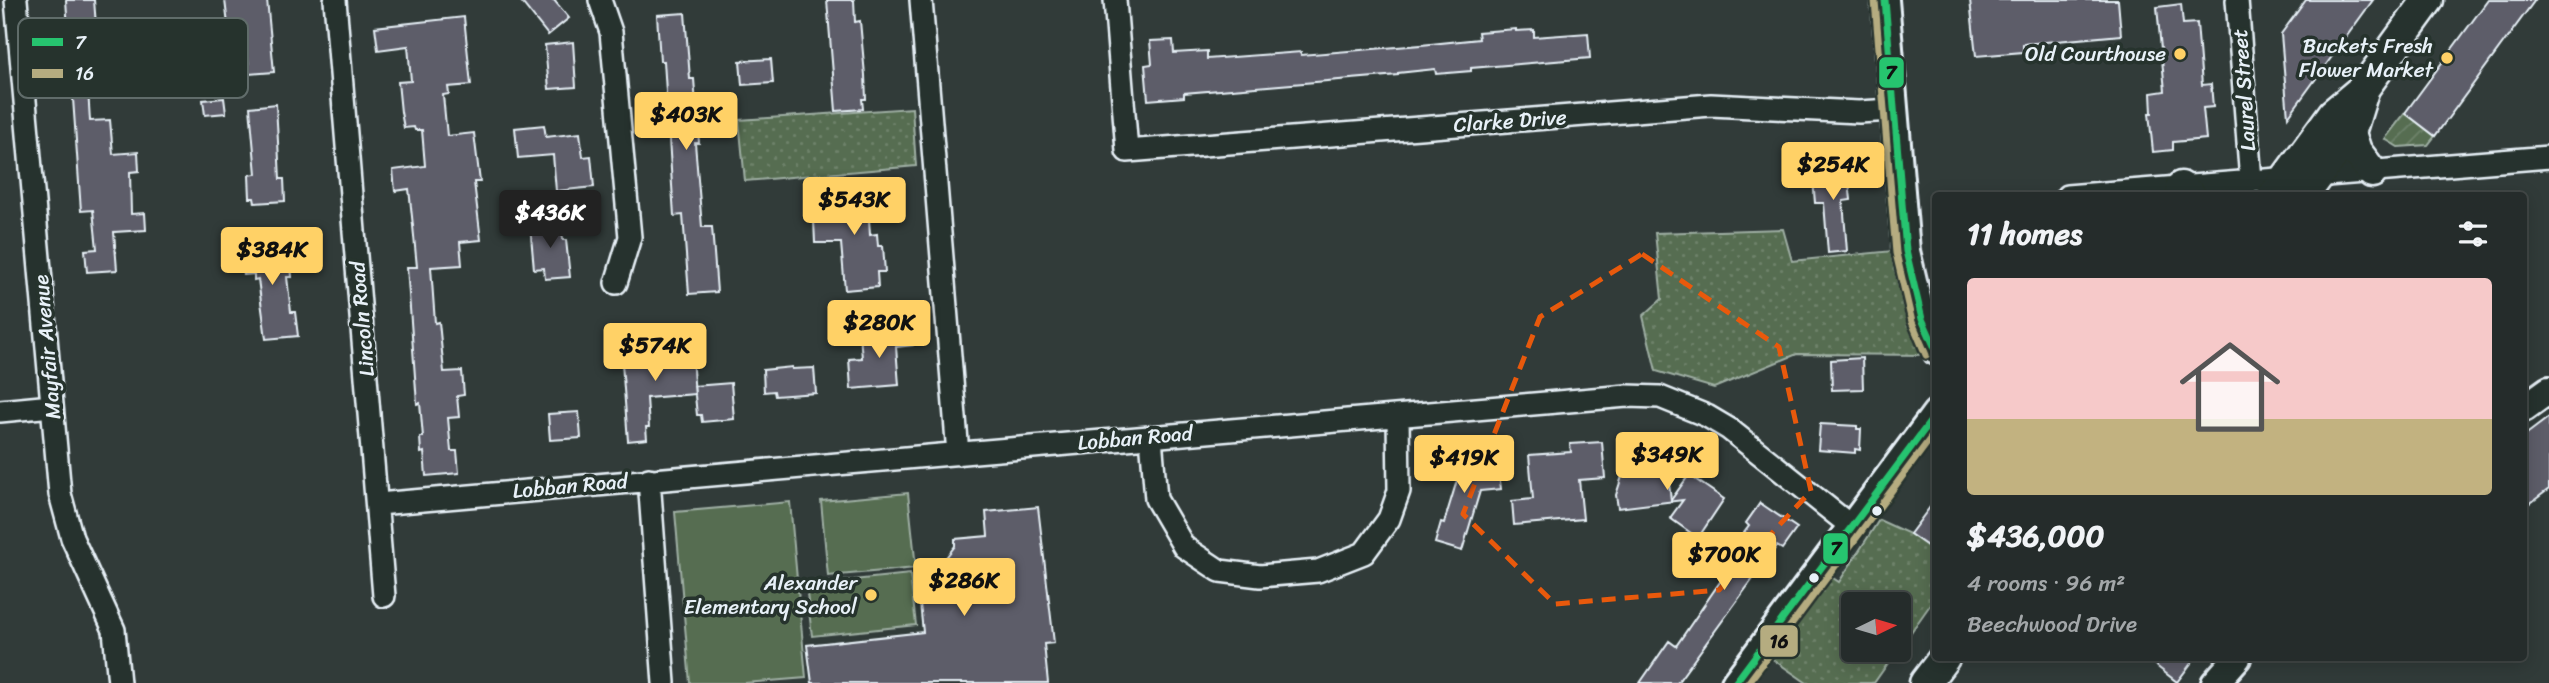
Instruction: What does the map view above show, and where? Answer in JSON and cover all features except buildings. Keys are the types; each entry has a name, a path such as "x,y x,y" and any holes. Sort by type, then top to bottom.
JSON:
{"main road":[{"path":"2286,186 2333,114 2364,88 2428,0"},
{"path":"2286,186 2350,133 2364,88"},
{"path":"2350,133 2356,151 2372,172"},
{"path":"1926,683 1942,661"}],"street":[{"name":"Lincoln Road","path":"335,0 384,596"},
{"path":"600,0 611,32 630,237 617,283"},
{"path":"921,0 958,454"},
{"name":"Clarke Drive","path":"1115,0 1127,151 1711,105 1859,112 1892,110"},
{"path":"1885,0 1892,110 1906,251 1922,319 1932,342"},
{"name":"Laurel Street","path":"2237,0 2286,186"},
{"name":"Mayfair Avenue","path":"11,12 18,79"},
{"name":"Mayfair Avenue","path":"20,98 60,494 72,538 114,630 119,683"},
{"path":"2162,192 2286,186 2372,172 2549,157"},
{"path":"2527,406 2549,390"},
{"name":"Lobban Road","path":"378,504 1398,416 1628,397 1660,397 1707,416 1729,429 1852,527"},
{"path":"0,411 52,406"},
{"path":"1152,437 1156,499 1184,547 1220,571 1260,576 1318,571 1364,553 1389,519 1399,491 1398,416"},
{"path":"1735,683 1932,418"},
{"path":"649,480 664,683"},
{"path":"2215,683 2234,661"}],"highlighted area":[{"path":"1642,254 1779,347 1811,491 1719,590 1555,604 1463,514 1540,317"}],"green space":[{"path":"912,108 916,166 745,181 739,120"},
{"path":"2405,113 2435,136 2428,145 2398,147 2385,139"},
{"path":"1783,229 1792,261 1903,250 1932,355 1797,354 1714,388 1656,371 1643,316 1662,299 1655,233"},
{"path":"908,493 916,568 828,576 821,501"},
{"path":"790,502 806,678 745,683 690,683 675,512"},
{"path":"1879,520 1910,534 1932,550 1932,602 1911,632 1911,592 1841,592 1841,662 1889,662 1874,683 1807,683 1771,658 1830,576 1839,582"},
{"path":"910,574 916,625 812,636 806,585"}],"transit line":[{"name":"7","path":"1885,0 1906,251 1922,319 1932,341"},
{"name":"16","path":"1875,1 1896,253 1912,322 1926,355"},
{"name":"7","path":"1735,683 1932,419"},
{"name":"16","path":"1748,683 1932,436"}],"place":[{"name":"Old Courthouse","path":"2180,54"},
{"name":"Buckets Fresh Flower Market","path":"2447,58"},
{"name":"Alexander Elementary School","path":"871,595"}]}
